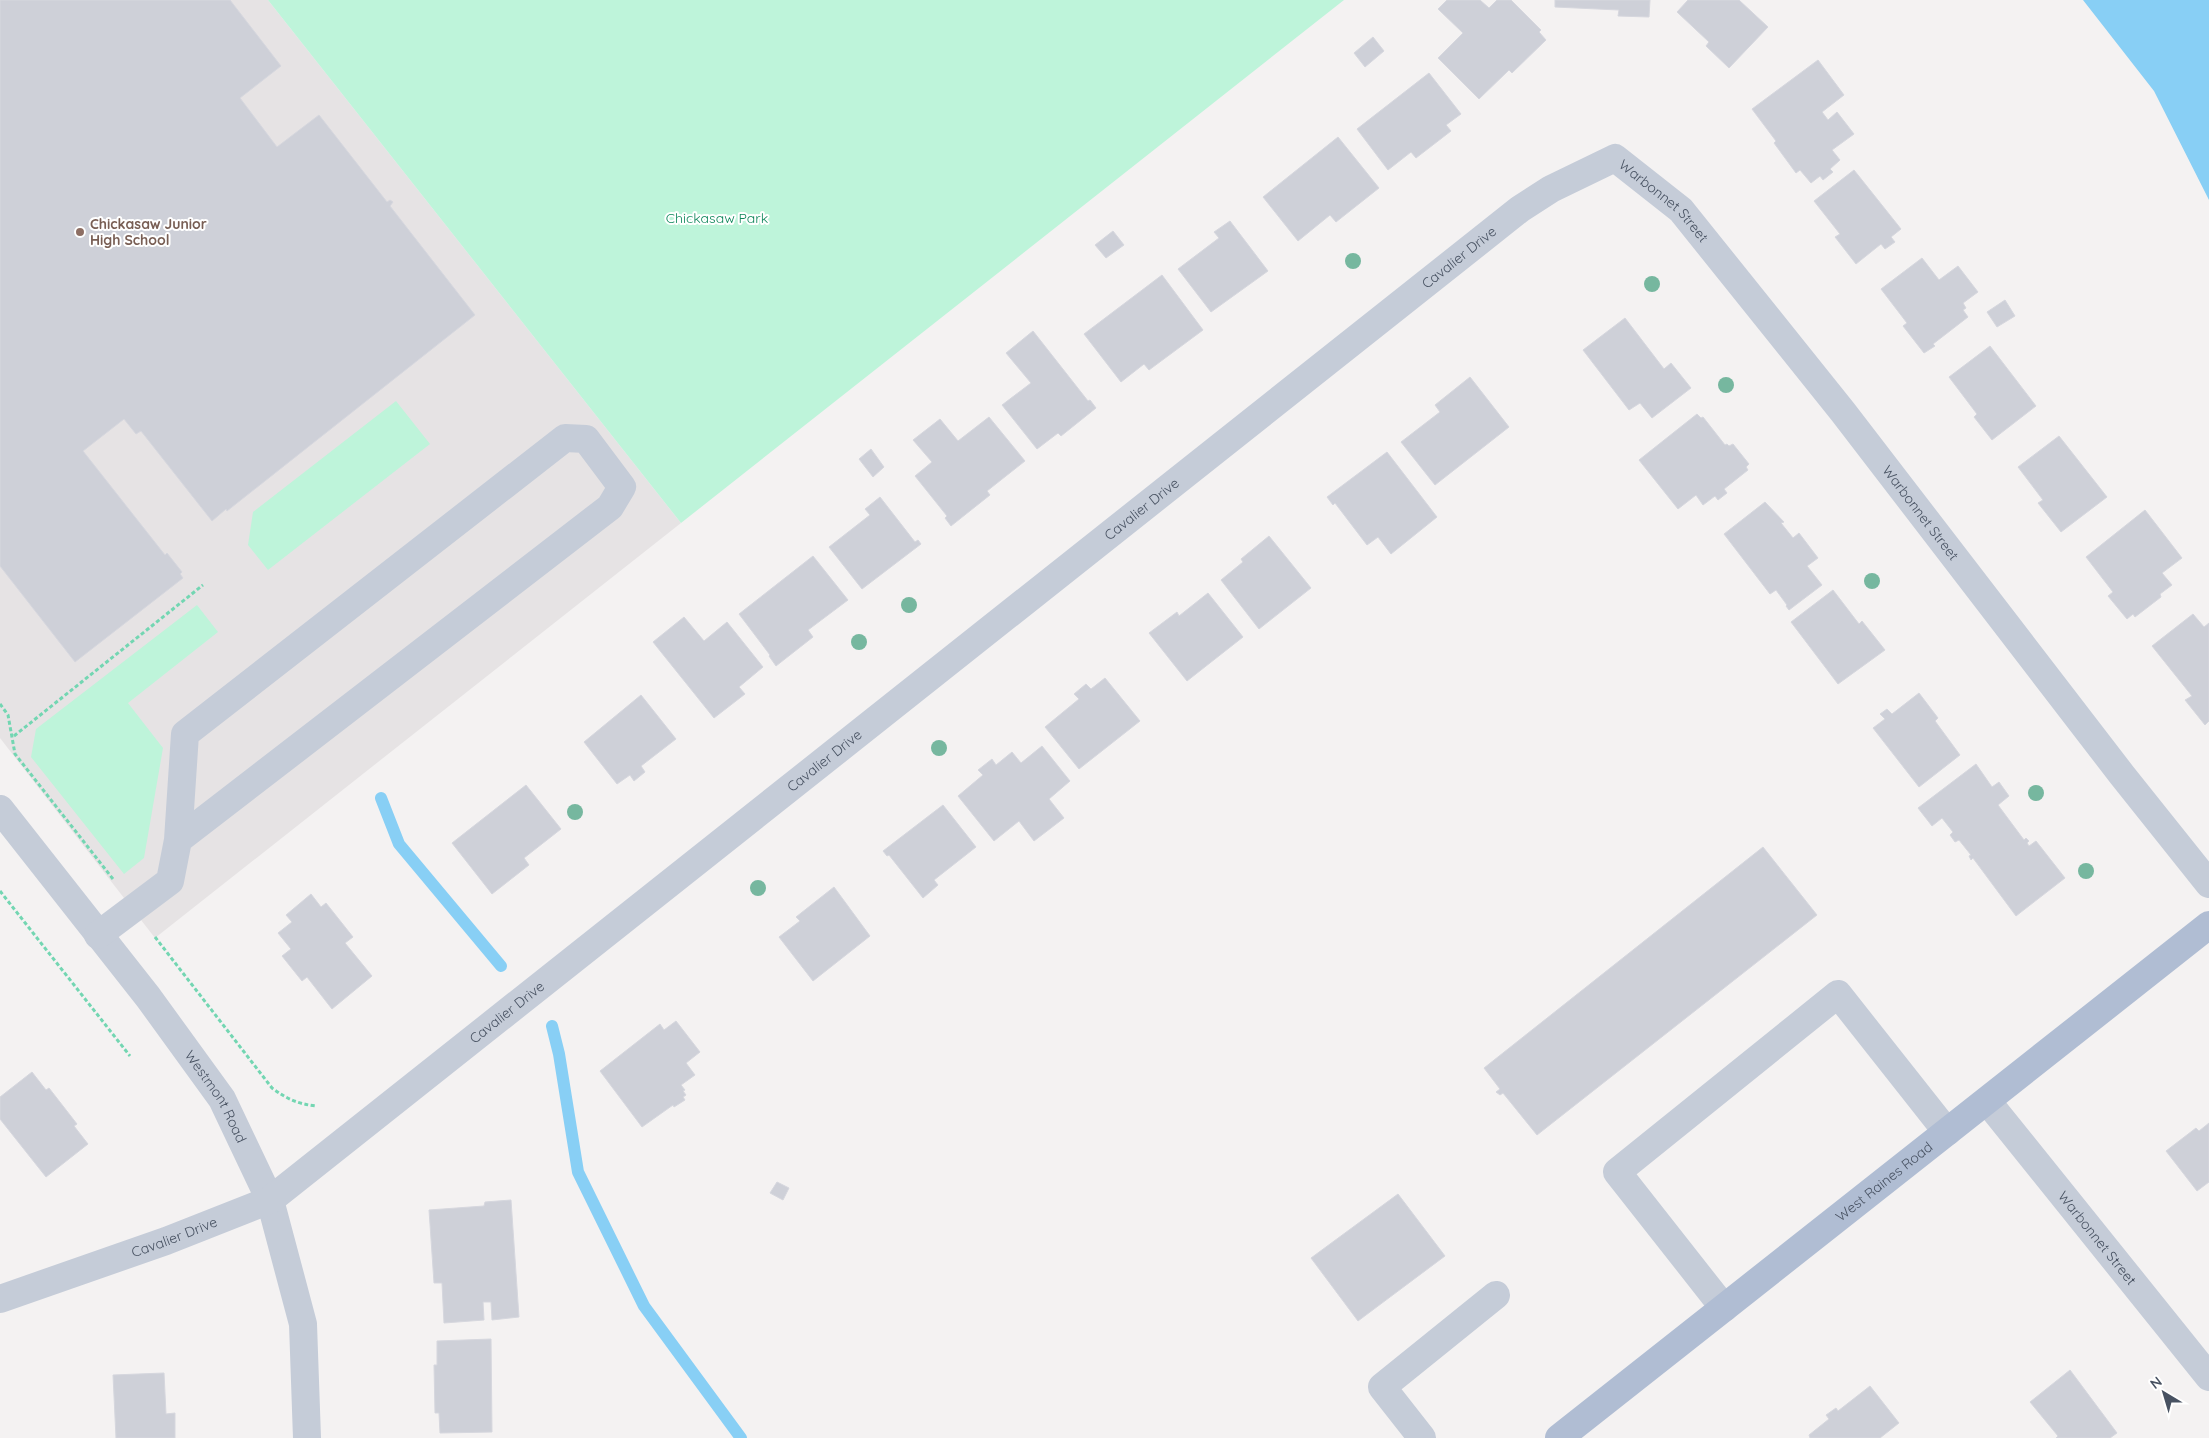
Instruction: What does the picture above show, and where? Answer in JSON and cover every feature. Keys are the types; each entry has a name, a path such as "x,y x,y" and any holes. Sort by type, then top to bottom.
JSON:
{"main road":[{"name":"West Raines Road","path":"1559,1438 2209,924"}],"street":[{"name":"Warbonnet Street","path":"1616,158 1681,210 1843,412 2122,775 2209,884"},
{"name":"Cavalier Drive","path":"0,1299 166,1241 270,1200 1520,210 1551,189 1616,158"},
{"path":"98,935 170,881 178,840 185,734 565,438 586,439 622,487 610,507 178,840"},
{"name":"Westmont Road","path":"0,809 148,997 222,1098 270,1200 304,1324 307,1438"},
{"path":"1724,1308 1617,1172 1838,994 1947,1132"},
{"name":"Warbonnet Street","path":"1987,1101 2209,1377"},
{"path":"1422,1438 1382,1386 1496,1295"}],"path":[{"path":"14,736 203,585"},
{"path":"0,704 8,715 14,736 15,754 272,1088 288,1100 316,1106"},
{"path":"0,890 130,1056"}],"shaded area":[{"path":"0,0 268,0 681,523 155,938 0,738"}],"green space":[{"name":"Chickasaw Park","path":"268,0 1344,0 681,523"},
{"path":"396,401 430,444 268,570 248,545 253,512"},
{"path":"197,605 218,632 128,703 163,748 144,858 124,874 31,757 36,729"}],"water":[{"path":"2083,0 2209,0 2209,200 2154,91"}],"building":[{"path":"0,0 230,0 281,66 240,98 277,147 319,115 387,202 390,200 393,202 390,206 475,315 212,521 141,431 136,434 124,419 83,451 165,555 167,553 182,572 180,574 183,578 75,662 0,566"},
{"path":"1447,0 1480,0 1489,8 1497,0 1511,0 1541,30 1539,32 1546,40 1512,73 1509,70 1479,99 1438,58 1463,33 1438,9"},
{"path":"1555,0 1650,0 1649,17 1618,16 1619,10 1555,7"},
{"path":"1688,0 1739,0 1768,27 1729,68 1706,46 1709,42 1677,12"},
{"path":"1373,37 1384,51 1365,67 1354,53"},
{"path":"1818,60 1844,95 1822,112 1828,120 1837,112 1854,134 1832,150 1840,160 1830,169 1833,172 1823,180 1820,176 1811,183 1800,170 1796,173 1774,143 1776,141 1752,109"},
{"path":"1429,73 1461,114 1446,125 1451,131 1416,158 1411,152 1388,170 1357,129"},
{"path":"1338,137 1379,188 1336,222 1330,215 1298,241 1263,197"},
{"path":"1854,170 1901,229 1891,237 1895,242 1885,249 1881,244 1856,264 1835,237 1840,234 1814,201"},
{"path":"1230,221 1268,271 1211,312 1178,269 1219,238 1214,232"},
{"path":"1113,231 1124,245 1106,258 1095,245"},
{"path":"1922,258 1939,280 1958,266 1978,292 1963,303 1966,308 1963,310 1968,317 1933,344 1935,346 1924,353 1903,326 1907,323 1881,289"},
{"path":"1162,275 1203,330 1149,370 1144,364 1121,382 1084,334"},
{"path":"2005,300 2015,316 1997,327 1987,312"},
{"path":"1625,318 1664,369 1671,363 1691,388 1652,418 1640,403 1629,410 1583,350"},
{"path":"1033,331 1088,401 1090,400 1096,408 1061,436 1058,433 1037,449 1002,405 1031,383 1006,353"},
{"path":"1990,346 2036,406 1992,440 1974,417 1977,414 1949,377"},
{"path":"1470,377 1509,427 1435,485 1401,442 1440,412 1435,405"},
{"path":"1697,414 1701,418 1703,417 1725,445 1733,444 1749,464 1746,467 1748,470 1724,489 1727,493 1718,500 1715,496 1703,505 1696,495 1678,509 1639,460"},
{"path":"989,417 1025,461 987,491 990,495 951,526 945,518 947,516 915,476 932,462 913,440 940,419 958,441"},
{"path":"2059,436 2107,497 2061,532 2038,503 2043,500 2018,467"},
{"path":"871,449 884,467 873,477 859,459"},
{"path":"1387,452 1437,517 1391,554 1378,537 1367,545 1335,503 1333,505 1327,497"},
{"path":"880,497 915,542 918,540 921,544 862,589 829,547 870,515 865,509"},
{"path":"1765,502 1784,522 1781,523 1793,538 1799,533 1818,558 1807,566 1822,585 1789,610 1776,590 1770,594 1724,534"},
{"path":"2145,510 2182,558 2162,573 2172,585 2160,594 2161,597 2135,617 2133,614 2127,619 2108,596 2113,592 2086,557"},
{"path":"1269,536 1311,588 1259,629 1221,580 1243,562 1241,559"},
{"path":"813,556 848,600 808,630 813,637 776,666 739,614"},
{"path":"1833,590 1859,624 1862,621 1885,650 1838,684 1791,622"},
{"path":"1208,593 1243,637 1187,681 1149,633 1177,612 1179,616"},
{"path":"2193,614 2204,627 2209,623 2209,721 2205,725 2185,700 2192,696 2152,646"},
{"path":"684,617 704,641 727,622 763,667 739,687 745,694 714,718 653,642"},
{"path":"1105,678 1140,721 1079,769 1045,727 1079,699 1074,694 1086,684 1091,689"},
{"path":"1919,693 1938,718 1935,721 1960,755 1919,787 1873,728 1885,719 1880,714 1887,709 1892,714"},
{"path":"641,695 676,739 641,766 645,772 634,781 630,775 617,784 584,742"},
{"path":"1042,746 1070,781 1049,799 1064,818 1034,841 1019,821 994,841 958,796 983,775 978,770 992,759 996,765 1012,752 1021,763"},
{"path":"1976,764 1992,787 1999,782 2009,796 1998,805 2024,840 2026,838 2029,841 2027,843 2029,846 2036,841 2065,878 2016,916 1973,858 1971,860 1969,856 1971,855 1959,840 1955,842 1950,835 1953,832 1942,818 1932,826 1918,808"},
{"path":"526,785 561,829 524,858 529,865 492,894 452,843"},
{"path":"943,805 976,847 934,880 938,885 923,898 889,855 887,856 883,851"},
{"path":"1763,847 1817,915 1537,1135 1503,1093 1500,1095 1496,1092 1500,1089 1484,1068"},
{"path":"834,887 870,936 813,981 779,937 800,921 796,917"},
{"path":"311,894 321,907 326,903 353,937 345,943 372,976 332,1009 307,977 302,981 282,956 291,949 278,933 292,922 286,915"},
{"path":"676,1021 700,1052 686,1063 695,1075 681,1085 685,1090 683,1091 686,1095 683,1097 685,1100 674,1107 673,1105 642,1127 600,1071 660,1024 664,1030"},
{"path":"32,1072 46,1090 49,1088 77,1124 74,1126 88,1144 46,1177 0,1119 0,1097"},
{"path":"2209,1123 2209,1182 2197,1191 2166,1151 2196,1128 2199,1131"},
{"path":"777,1182 789,1188 783,1200 770,1193"},
{"path":"1398,1194 1445,1256 1358,1321 1311,1258"},
{"path":"511,1200 519,1317 492,1320 491,1302 483,1302 484,1320 444,1323 442,1283 434,1283 429,1210 484,1206 485,1202"},
{"path":"491,1339 492,1432 440,1433 439,1413 435,1413 434,1365 437,1365 437,1341"},
{"path":"2070,1370 2117,1433 2110,1438 2056,1438 2058,1436 2030,1402"},
{"path":"164,1373 166,1414 175,1413 175,1438 116,1438 113,1375"},
{"path":"1870,1386 1899,1423 1880,1438 1810,1438 1809,1435 1829,1419 1826,1415 1836,1408 1838,1411"}],"waterway":[{"path":"381,798 399,844 501,966"},
{"path":"552,1026 559,1054 578,1172 644,1306 741,1438"}],"place":[{"name":"Chickasaw Junior High School","path":"80,232"}]}
